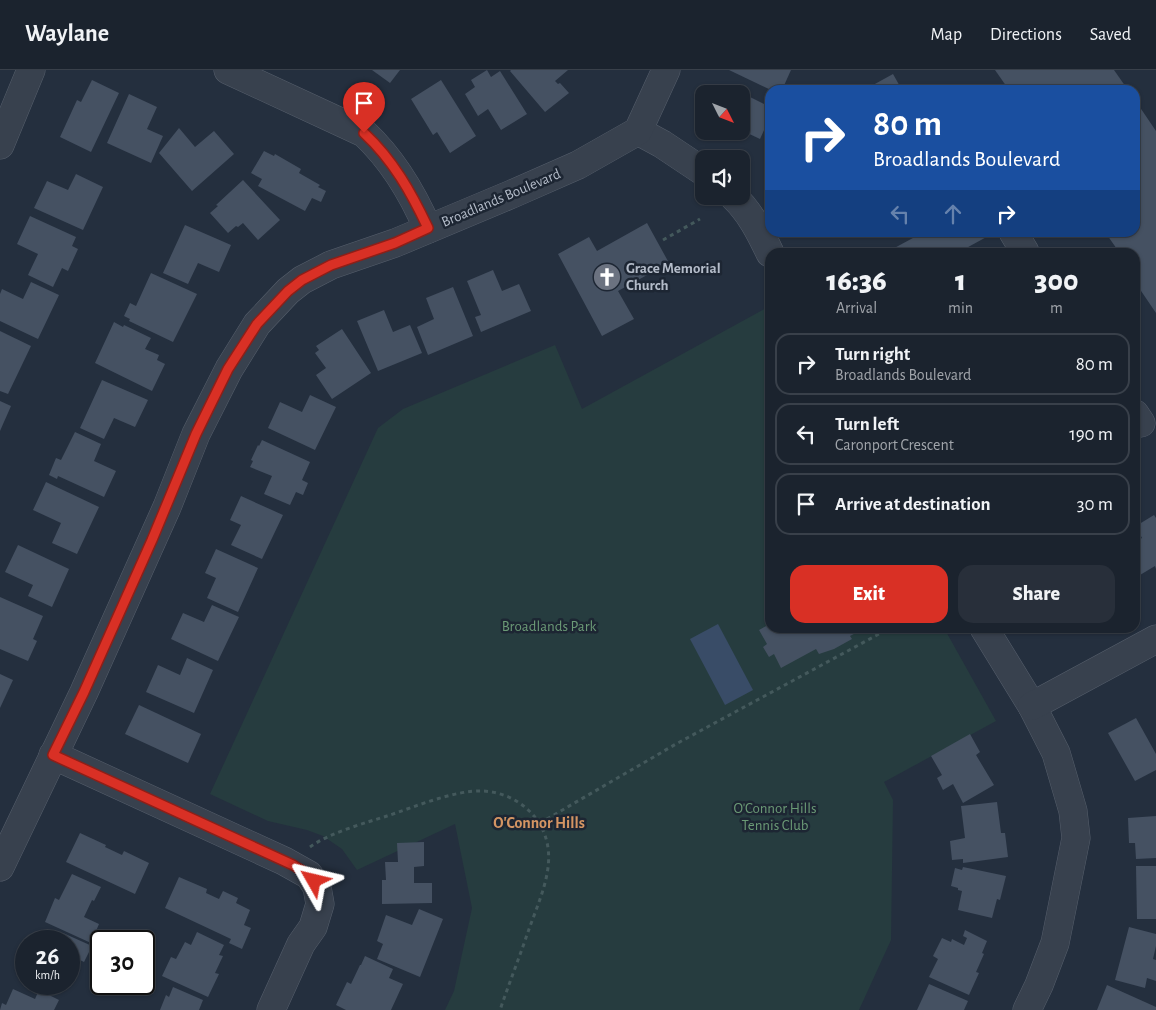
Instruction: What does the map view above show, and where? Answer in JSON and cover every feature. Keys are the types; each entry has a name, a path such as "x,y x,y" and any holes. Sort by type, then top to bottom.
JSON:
{"street":[{"path":"0,145 31,70"},
{"path":"228,70 364,133 380,147 395,166 428,228"},
{"path":"666,70 638,131 695,166"},
{"name":"Broadlands Boulevard","path":"0,867 88,684 163,516 196,434 228,369 257,324 288,291 302,280 331,265 395,243 512,194 578,165 638,131"},
{"path":"742,205 760,231 768,248"},
{"path":"1016,237 1023,248"},
{"path":"987,633 1032,706 1056,752 1072,811 1076,838 1054,942 1039,985 1027,1010"},
{"path":"1032,706 1156,639"},
{"path":"53,755 293,865 309,875 317,887 320,904 313,927 302,944 271,1010"}],"path":[{"path":"663,240 700,219"},
{"path":"540,823 676,744 881,633"},
{"path":"293,865 309,848 322,840 411,808 473,792 495,793 513,800 528,809 540,823 548,848 547,873 534,916 500,1010"}],"green space":[{"name":"Broadlands Park","path":"765,309 765,633 947,633 996,721 884,782 893,800 891,940 859,1010 445,1010 454,991 472,908 455,824 357,870 342,849 323,836 307,830 268,821 210,794 378,428 403,409 555,345 582,409"}],"water":[{"path":"718,624 753,690 725,705 690,639"}],"building":[{"path":"372,70 400,70 390,83"},
{"path":"487,70 491,77 500,71 527,114 501,130 488,109 478,116 465,94 475,87 471,80"},
{"path":"511,70 568,70 555,81 558,84 560,83 569,93 545,112"},
{"path":"729,70 791,70 784,85 765,85 765,87"},
{"path":"995,70 1114,70 1124,85 1006,85"},
{"path":"893,74 899,85 873,85"},
{"path":"92,80 119,93 91,152 60,137 77,100 81,102"},
{"path":"441,80 476,136 450,153 437,132 433,135 411,99"},
{"path":"129,94 157,107 147,129 163,136 151,163 107,143"},
{"path":"750,97 765,104 765,128 760,139 750,134"},
{"path":"1140,107 1156,131 1156,313 1140,289 1140,248 1116,248 1108,237 1140,237"},
{"path":"179,128 195,147 214,131 234,154 192,191 159,153"},
{"path":"264,151 274,156 275,154 301,169 299,173 320,185 318,187 326,191 321,202 312,198 305,211 258,186 262,179 251,173"},
{"path":"76,174 103,187 83,230 34,208 47,181 68,190"},
{"path":"243,180 280,220 258,240 243,223 228,233 210,213"},
{"path":"30,216 76,237 72,246 78,249 68,271 62,268 53,287 28,275 38,254 17,244"},
{"name":"Grace Memorial Church","path":"647,223 669,263 618,291 634,319 602,336 558,254 589,237 597,251"},
{"path":"185,225 231,245 219,272 198,263 188,284 163,273"},
{"path":"915,237 986,237 966,248 894,248"},
{"path":"493,270 502,291 519,284 531,311 481,332 475,317 481,315 467,281"},
{"path":"151,273 197,294 173,342 129,321 130,319 124,316 130,303 136,306"},
{"path":"31,282 59,295 38,339 0,321 0,294 2,289 23,299"},
{"path":"453,287 473,336 428,355 417,327 434,319 426,298"},
{"path":"384,310 393,332 410,325 422,353 378,371 357,321"},
{"path":"114,322 151,338 145,349 159,355 157,360 165,364 152,391 95,363"},
{"path":"342,329 371,373 332,399 316,375 326,368 315,353 319,350 316,346"},
{"path":"0,331 31,346 8,394 0,391"},
{"path":"102,380 148,400 135,427 114,418 104,439 80,428"},
{"path":"310,395 336,407 315,450 268,428 280,402 302,412"},
{"path":"0,401 11,406 0,431"},
{"path":"75,432 101,444 94,461 116,471 104,497 58,476 57,479 49,475 56,458 61,460"},
{"path":"262,440 310,462 302,480 308,483 303,495 296,492 290,505 264,494 272,476 250,467 253,461 251,460"},
{"path":"46,482 99,507 77,554 52,543 61,523 33,510"},
{"path":"241,496 283,515 262,559 231,545 241,525 230,520"},
{"path":"1154,515 1156,518 1156,569 1155,566 1140,575 1140,539 1142,538 1140,524"},
{"path":"18,545 69,569 52,607 28,596 33,585 5,572"},
{"path":"216,549 258,568 238,612 207,598 216,578 205,573"},
{"path":"0,597 43,616 33,639 37,641 28,661 0,649"},
{"path":"212,605 239,617 218,661 171,639 183,613 204,622"},
{"path":"765,627 765,633 856,633 850,636 852,639 834,649 819,654 816,649 781,668 774,654 769,657 763,647 767,644 759,630"},
{"path":"187,658 213,670 194,713 146,692 158,665 180,675"},
{"path":"0,674 13,680 0,708"},
{"path":"139,705 201,734 188,763 125,734"},
{"path":"1136,718 1156,754 1156,770 1135,781 1108,733"},
{"path":"970,734 980,752 976,755 994,785 963,803 953,784 943,790 937,778 942,775 931,756"},
{"path":"997,802 1001,833 1005,833 1008,857 963,863 963,859 952,860 950,841 965,838 961,806"},
{"path":"1156,816 1156,858 1136,859 1135,843 1129,843 1128,818"},
{"path":"80,833 122,855 124,851 149,863 135,894 66,862"},
{"path":"424,842 424,866 414,867 414,883 432,883 432,903 382,904 382,880 386,880 385,862 398,862 397,843"},
{"path":"1136,866 1156,866 1156,919 1137,919"},
{"path":"963,867 1006,876 1000,900 997,899 992,918 958,910 962,891 951,886 955,868 962,870"},
{"path":"72,874 101,887 84,917 99,924 96,930 90,930 90,943 80,938 80,930 63,930 45,922 55,898 59,900"},
{"path":"179,877 207,889 206,893 219,899 223,891 238,898 236,903 250,910 244,925 251,928 242,949 229,943 231,939 165,908"},
{"path":"419,909 443,919 420,977 377,959 383,944 377,941 386,915 412,925"},
{"path":"1129,927 1156,934 1153,959 1156,960 1156,981 1147,978 1145,988 1115,980"},
{"path":"965,930 987,941 982,953 984,954 976,972 979,973 969,995 929,977 938,959 933,956 942,938 951,942 952,939 964,945 967,938 963,936"},
{"path":"197,932 224,945 219,955 223,956 215,973 219,974 208,997 162,976 171,957 176,959 185,942 191,945"},
{"path":"80,941 90,945 90,950 84,962 80,960"},
{"path":"365,956 393,969 389,978 403,984 391,1010 346,1010 336,1005 347,982 351,984"},
{"path":"929,984 968,1001 964,1010 917,1010"},
{"path":"1107,985 1156,1007 1156,1010 1097,1010"},
{"path":"173,987 203,1000 199,1010 160,1010 166,995 169,997"},
{"path":"13,989 15,990 15,995 26,995 35,999 37,995 49,995 59,1000 54,1010 0,1010 2,1003 6,1005"}],"place":[{"name":"Grace Memorial Church","path":"607,277"}],"district":[{"name":"O'Connor Hills","path":"539,823"}],"route":[{"path":"314,881 309,875 293,865 53,755 84,692 152,540 196,434 228,369 257,324 288,291 302,280 331,265 395,243 428,228 395,166 380,147 364,133"}],"park label":[{"name":"O'Connor Hills Tennis Club","path":"775,816"}]}
